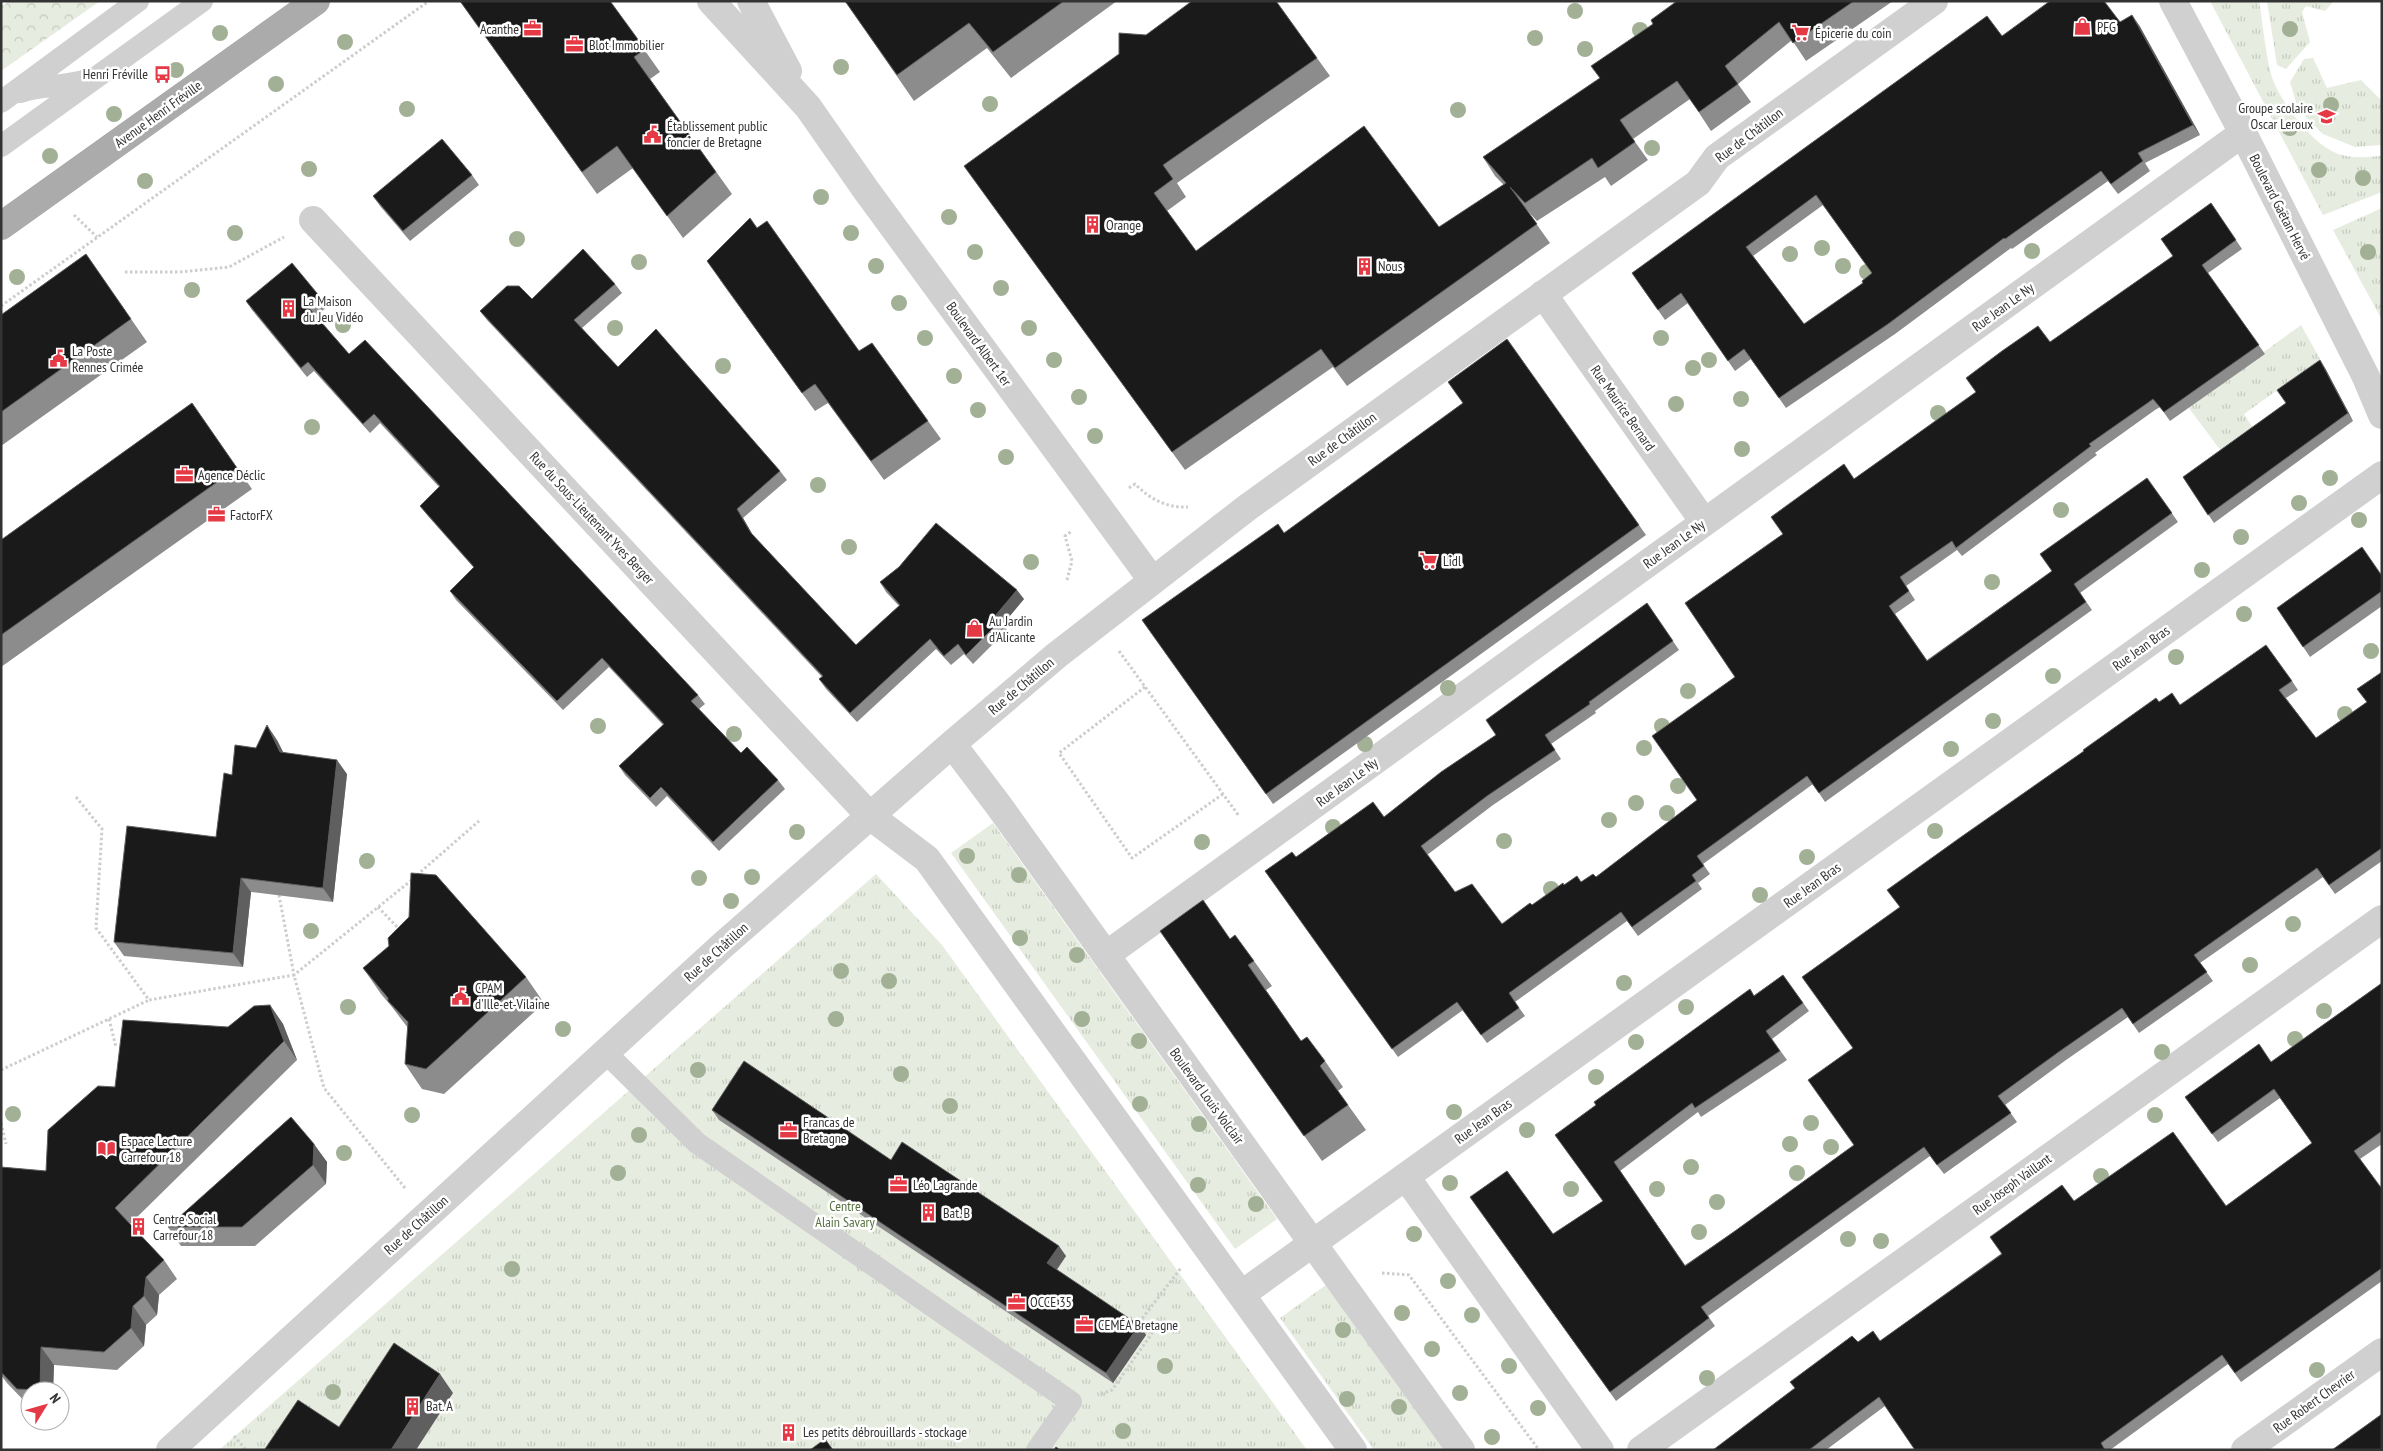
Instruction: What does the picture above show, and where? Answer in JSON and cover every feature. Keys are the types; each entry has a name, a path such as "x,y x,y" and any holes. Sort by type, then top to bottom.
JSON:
{"main road":[{"name":"Avenue Henri Fréville","path":"1,226 316,1"}],"street":[{"name":"Boulevard Albert 1er","path":"711,1 808,108 1152,580"},
{"name":"Boulevard Albert 1er","path":"751,1 808,108"},
{"name":"Rue de Châtillon","path":"170,1450 606,1052 952,744 1057,656 1248,507 1698,183 1716,157 1934,1"},
{"name":"Boulevard Gaëtan Hervé","path":"2173,1 2243,133 2366,377 2382,416"},
{"name":"Rue Jean Le Ny","path":"1106,955 2243,133"},
{"name":"Rue du Sous-Lieutenant Yves Berger","path":"313,220 870,816"},
{"name":"Rue Maurice Bernard","path":"1543,294 1704,522"},
{"name":"Rue Jean Bras","path":"1242,1294 2382,475"},
{"name":"Boulevard Louis Volclair","path":"952,744 989,792 1461,1450"},
{"path":"870,816 927,858 1354,1450"},
{"name":"Rue Joseph Vaillant","path":"1641,1450 2382,919"},
{"path":"1406,1177 1600,1450"},
{"name":"Rue Robert Chevrier","path":"2245,1450 2382,1352"}],"lane":[{"path":"4,100 138,1"},
{"path":"1,146 202,1"},
{"path":"4,100 44,86 76,84 102,74"},
{"path":"606,1052 697,1143 1071,1402 1037,1450"}],"path":[{"path":"1,306 429,1"},
{"path":"125,272 180,272 230,267 313,220"},
{"path":"56,267 62,275"},
{"path":"1118,649 1260,845"},
{"path":"1145,687 1059,753 1132,858 1223,794"},
{"path":"76,796 102,829 96,928 149,1000"},
{"path":"1,1070 149,1000 294,976 479,821"},
{"path":"279,895 294,976 324,1088 427,1215"},
{"path":"378,907 406,936"},
{"path":"109,1019 116,1047"},
{"path":"1,1123 6,1144"},
{"path":"1135,1328 1184,1264"},
{"path":"1382,1273 1410,1275 1539,1450"},
{"path":"1071,1402 1112,1390 1155,1329 1141,1320"}],"green space":[{"path":"10,1 100,1 1,71 1,7"},
{"path":"2210,1 2259,1 2271,74 2288,107 2306,130 2326,148 2341,155 2353,157 2382,156 2382,192 2323,215"},
{"path":"2267,1 2334,1 2325,11 2306,6 2302,12 2310,42 2286,69 2277,65"},
{"path":"2313,58 2327,88 2361,80 2382,101 2382,145 2355,147 2323,134 2298,109 2290,82 2304,59"},
{"path":"2382,208 2382,320 2333,230"},
{"path":"2301,325 2325,368 2283,398 2276,391 2244,414 2253,428 2222,452 2188,407"},
{"path":"993,823 1277,1219 1235,1249 951,853"},
{"name":"Centre Alain Savary","path":"876,874 942,945 1307,1450 219,1450"},
{"path":"1326,1285 1444,1450 1374,1450 1280,1318"}],"building":[{"path":"460,1 610,1 645,49 634,57 716,172 667,216 617,146 582,172"},
{"path":"845,1 1064,1 993,52 969,23 897,75"},
{"path":"1192,1 1276,1 1317,58 1163,165 1173,179 1154,193 1196,251 1364,126 1439,227 1506,183 1483,157 1600,78 1591,66 1653,24 1651,20 1677,1 1854,1 1793,43 1779,22 1725,66 1738,84 1699,112 1677,81 1620,120 1635,142 1598,168 1592,158 1525,203 1510,187 1537,224 1335,368 1321,349 1172,452 964,166 1119,54 1119,33 1146,35"},
{"path":"2050,1 2104,1 2120,22 2132,15 2193,125 2138,153 2143,161 2111,184 2101,171 2004,238 1888,324 1779,398 1744,349 1728,361 1681,293 1658,310 1632,273 1987,16 2002,36","holes":["1816,195 1872,273 1862,281 1863,283 1804,324 1746,247"]},
{"path":"442,139 472,175 403,231 373,196"},
{"path":"2211,203 2236,240 2202,265 2259,345 2164,412 2153,399 2089,444 2091,446 1956,548 1952,541 1900,577 1909,591 1889,606 1927,661 2052,571 2040,554 2147,478 2172,513 2074,584 2086,602 1819,793 1807,776 1697,856 1704,866 1692,875 1696,881 1632,927 1621,912 1509,993 1519,1008 1481,1035 1457,1002 1392,1049 1265,871 1292,852 1296,857 1373,802 1384,817 1441,772 1496,735 1486,720 1647,603 1673,641 1589,702 1590,704 1545,735 1555,750 1487,796 1421,846 1455,892 1472,884 1502,924 1530,903 1532,905 1563,883 1564,885 1577,876 1581,882 1593,874 1596,877 1697,800 1652,736 1735,677 1685,603 1783,534 1771,517 1844,464 1854,479 1976,392 1966,378 2002,351 2038,326 2050,342 2173,256 2161,239"},
{"path":"750,218 757,228 767,221 859,351 872,343 928,421 871,461 815,384 802,393 707,261"},
{"path":"583,249 615,284 574,320 618,367 656,329 780,471 737,509 751,533 856,645 900,605 880,582 899,567 936,523 1017,590 995,616 1000,621 966,655 958,644 944,656 930,639 850,713 819,679 823,676 480,311 507,286 519,286 532,299"},
{"path":"86,254 131,319 1,412 1,315"},
{"path":"292,263 321,298 309,308 349,354 365,340 698,695 691,701 741,753 747,747 778,780 713,842 661,787 650,798 619,766 664,724 602,658 557,701 450,591 474,567 420,506 440,486 374,414 363,424 308,362 301,368 246,301"},
{"name":"Lidl","path":"1507,339 1639,525 1266,794 1142,620 1278,524 1284,533 1463,403 1448,382"},
{"path":"2320,360 2348,413 2208,515 2183,477 2286,403 2277,390"},
{"path":"192,403 237,468 1,635 1,540"},
{"path":"2362,547 2382,576 2382,591 2303,647 2277,608"},
{"path":"2266,645 2292,681 2279,690 2316,738 2367,702 2357,689 2382,672 2382,848 2329,885 2317,868 2194,955 2207,972 2133,1024 2122,1008 2060,1051 1998,1096 2011,1113 1937,1165 1924,1147 1701,1307 1709,1318 1610,1392 1470,1197 1507,1171 1553,1234 1603,1201 1555,1135 1596,1105 1594,1102 1750,989 1754,996 1783,975 1803,1003 1766,1031 1780,1051 1695,1108 1692,1103 1614,1162 1685,1266 1854,1145 1808,1080 1853,1048 1802,977 1900,907 1887,890 1961,837 2156,698 2159,702 2172,693 2180,705"},
{"path":"267,725 280,752 337,760 323,888 241,878 233,953 114,942 127,826 216,837 224,773 232,775 235,745 256,748"},
{"path":"411,873 436,875 526,977 426,1069 405,1064 408,1022 388,1001 388,998 363,968 389,946 388,938 409,917"},
{"path":"1203,900 1230,939 1235,935 1254,961 1248,965 1301,1041 1307,1037 1325,1061 1320,1066 1348,1105 1304,1136 1160,931"},
{"path":"2382,983 2382,1131 2354,1151 2382,1189 2382,1268 2235,1373 2222,1355 2101,1443 2105,1450 1915,1450 1879,1397 1809,1450 1713,1450 1795,1388 1790,1382 1852,1336 1858,1342 1873,1331 1880,1341 2002,1254 1990,1237 2062,1185 2074,1201 2173,1132 2226,1206 2312,1143 2274,1089 2212,1134 2185,1097 2259,1044 2271,1062"},
{"name":"Centre Social Carrefour 18","path":"270,1005 284,1041 115,1208 164,1260 146,1277 144,1296 133,1306 131,1328 104,1352 41,1347 40,1381 20,1381 20,1389 17,1389 1,1372 1,1167 46,1171 48,1130 98,1086 115,1087 123,1020 228,1027 254,1006"},
{"name":"Bat. B","path":"744,1061 891,1160 902,1142 1059,1246 1047,1263 1139,1325 1106,1373 712,1110"},
{"path":"291,1117 314,1144 313,1165 242,1227 168,1227"},
{"path":"394,1343 440,1374 391,1450 265,1449 298,1400 339,1427"},
{"path":"2382,1414 2382,1450 2332,1450"},
{"path":"825,1439 833,1450 810,1450"}],"place":[{"name":"PFG","path":"2083,27"},
{"name":"Acanthe","path":"533,29"},
{"name":"Épicerie du coin","path":"1801,33"},
{"name":"Blot Immobilier","path":"575,45"},
{"name":"Henri Fréville","path":"162,74"},
{"name":"Groupe scolaire Oscar Leroux","path":"2327,116"},
{"name":"Établissement public foncier de Bretagne","path":"653,134"},
{"name":"Orange","path":"1092,225"},
{"name":"Nous","path":"1364,266"},
{"name":"La Maison du Jeu Vidéo","path":"289,309"},
{"name":"La Poste Rennes Crimée","path":"58,359"},
{"name":"Agence Déclic","path":"184,475"},
{"name":"FactorFX","path":"216,515"},
{"name":"Lidl","path":"1429,561"},
{"name":"Au Jardin d'Alicante","path":"975,629"},
{"name":"CPAM d'Ille-et-Vilaine","path":"461,996"},
{"name":"Francas de Bretagne","path":"789,1130"},
{"name":"Espace Lecture Carrefour 18","path":"107,1149"},
{"name":"Léo Lagrande","path":"899,1185"},
{"name":"Bat. B","path":"929,1213"},
{"name":"Centre Social Carrefour 18","path":"139,1227"},
{"name":"OCCE 35","path":"1016,1302"},
{"name":"CEMÉA Bretagne","path":"1084,1325"},
{"name":"Bat. A","path":"412,1406"},
{"name":"Les petits débrouillards - stockage","path":"789,1432"}]}
